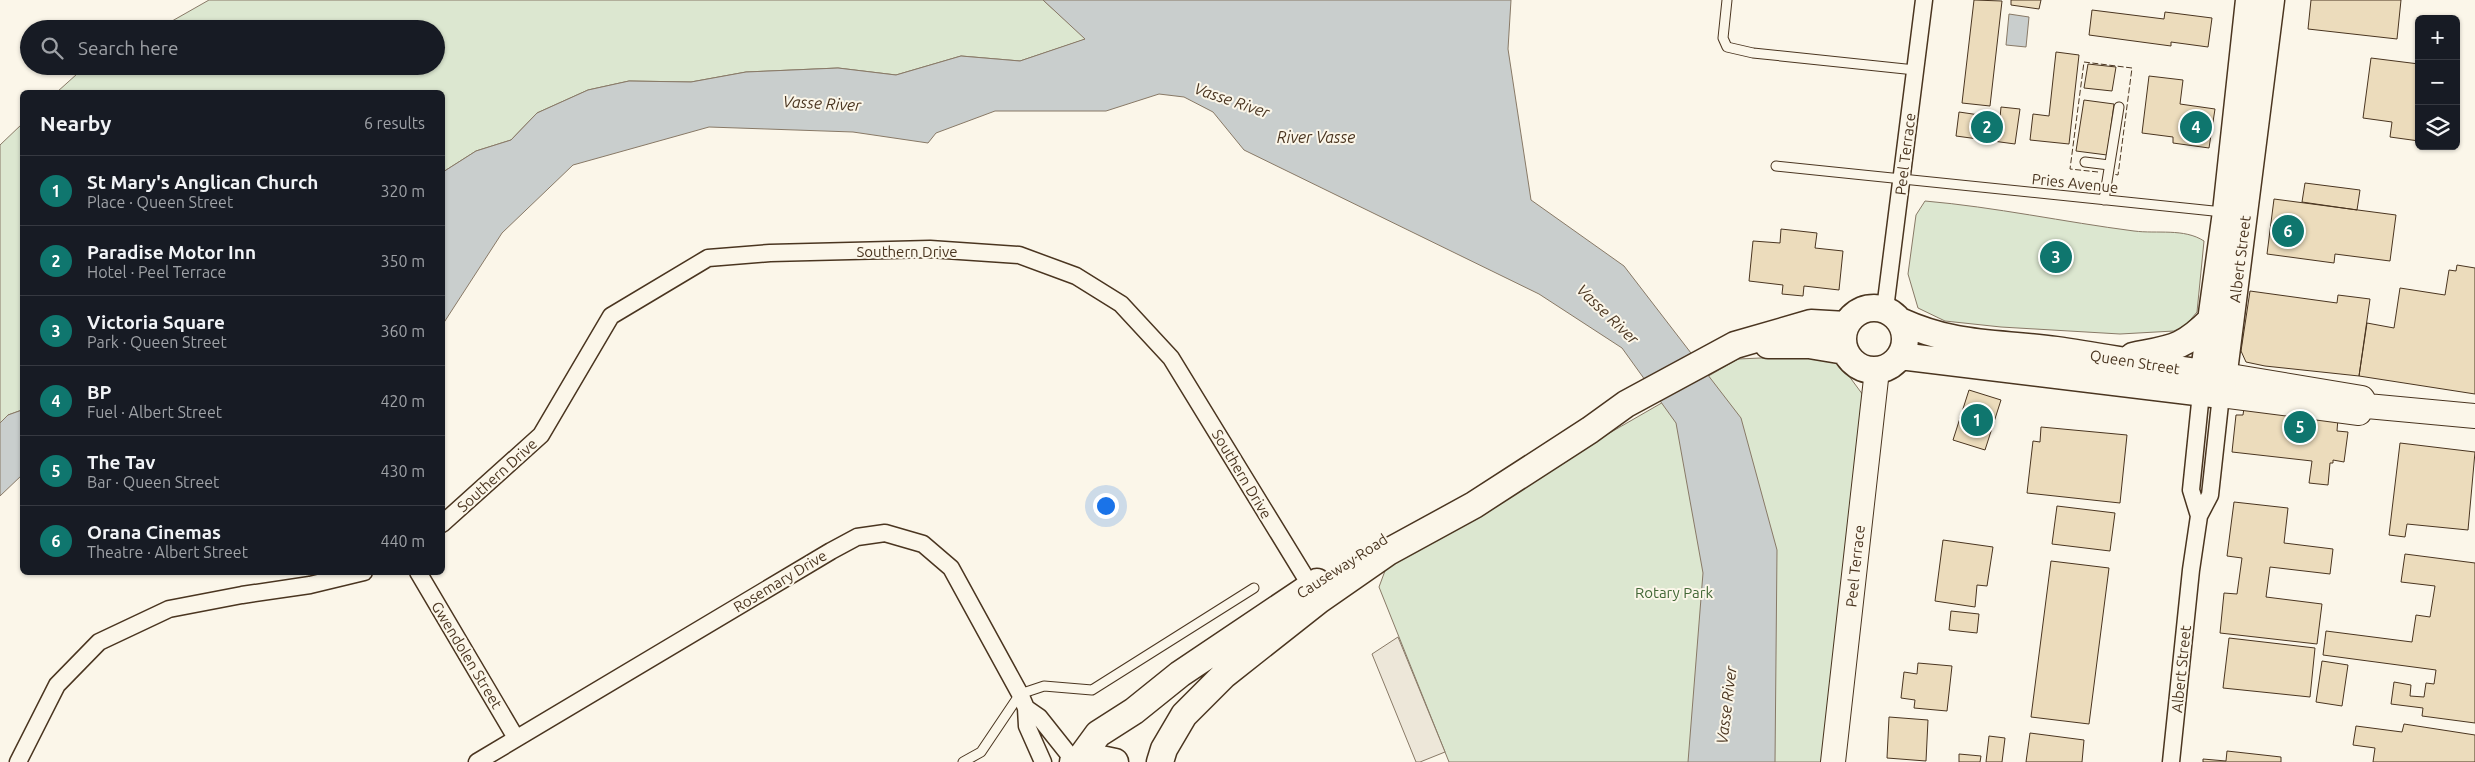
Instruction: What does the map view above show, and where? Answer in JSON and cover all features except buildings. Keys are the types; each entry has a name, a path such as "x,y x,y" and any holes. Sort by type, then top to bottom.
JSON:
{"main road":[{"name":"Albert Street","path":"2212,384 2211,320 2236,213 2249,0"},
{"name":"Albert Street","path":"2212,384 2236,213 2271,0"},
{"path":"1874,307 1893,315 1906,338 1900,356 1892,364 1876,370 1865,369 1856,364 1845,351 1843,334 1846,324 1850,317 1861,310 1874,307"},
{"name":"Queen Street","path":"1893,315 1936,336 2054,350 2115,360 2212,384"},
{"path":"2115,360 2165,351 2180,346 2196,335 2211,320"},
{"name":"Causeway Road","path":"1075,761 1098,734 1134,711 1180,674 1315,593 1474,505 1590,430 1626,404 1735,345 1812,323 1846,324"},
{"name":"Causeway Road","path":"1735,345 1809,345 1845,351"},
{"name":"Queen Street","path":"1900,356 2212,384"},
{"name":"Causeway Road","path":"1160,762 1164,748 1184,715 1224,675 1315,593"},
{"path":"1075,761 1096,758 1115,762"}],"street":[{"name":"Peel Terrace","path":"1893,315 1902,179 1924,0"},
{"name":"Southern Drive","path":"445,521 541,435 611,316 708,258 770,253 930,249 1019,256 1076,276 1121,304 1171,358 1315,593"},
{"name":"Peel Terrace","path":"1833,762 1876,370"},
{"name":"Queen Street","path":"2212,384 2362,398 2367,406 2475,416"},
{"name":"Albert Street","path":"2171,762 2199,516 2191,490 2212,384"},
{"name":"Rosemary Drive","path":"477,762 831,550 857,537 885,534 923,544 951,568 1023,701 1039,717 1075,761"},
{"path":"18,762 57,685 98,642 169,609 242,595 310,585 352,575"},
{"name":"Gwendolen Street","path":"420,575 516,738"},
{"name":"Rosemary Drive","path":"1023,701 1027,726 1044,762"}],"lane":[{"path":"1726,0 1723,38 1727,47 1744,52 1915,70"},
{"path":"2104,200 2119,107"},
{"path":"2085,162 2109,165"},
{"name":"Pries Avenue","path":"1776,166 2236,213"},
{"path":"964,762 981,752 1023,701 1044,686 1092,690 1254,588"}],"green space":[{"path":"209,0 1043,0 1086,39 1020,61 961,56 896,75 838,68 746,72 691,82 629,81 588,90 537,113 511,140 476,151 445,171 445,90 59,90 76,75 445,75 445,20 174,20"},
{"path":"20,126 20,411 8,415 0,423 0,145"},
{"path":"1925,201 2134,231 2170,232 2196,237 2204,241 2197,312 2186,325 2174,331 2120,334 2001,327 1945,321 1918,308 1908,274 1916,215"},
{"name":"Rotary Park","path":"1806,356 1840,364 1866,399 1830,762 1449,762 1379,587 1389,560 1738,359"}],"shaded area":[{"path":"1398,637 1445,752 1420,762 1416,762 1372,654"}],"water":[{"name":"River Vasse","path":"1043,0 1511,0 1508,49 1531,200 1624,266 1741,418 1777,550 1775,762 1688,762 1703,573 1676,423 1622,348 1539,294 1244,150 1213,112 1184,97 1159,94 1106,111 995,111 936,133 928,143 853,132 709,127 573,165 502,233 445,321 445,171 476,151 511,140 537,113 588,90 629,81 691,82 746,72 838,68 896,75 961,56 1020,61 1085,39"},
{"path":"2009,14 2029,17 2026,47 2006,45"},
{"path":"20,411 20,477 0,496 0,423 8,415"}],"fence":[{"path":"2098,172 2070,169 2084,62 2132,68 2118,175 2113,174"}],"place":[{"name":"Paradise Motor Inn","path":"1987,127"},
{"name":"BP","path":"2196,127"},
{"name":"Orana Cinemas","path":"2288,231"},
{"name":"Victoria Square","path":"2056,257"},
{"name":"St Mary's Anglican Church","path":"1977,420"},
{"name":"The Tav","path":"2300,427"}],"water label":[{"name":"Vasse River","path":"1232,100"},
{"name":"Vasse River","path":"822,103"},
{"name":"Vasse River","path":"1608,314"},
{"name":"Vasse River","path":"1726,705"}]}
